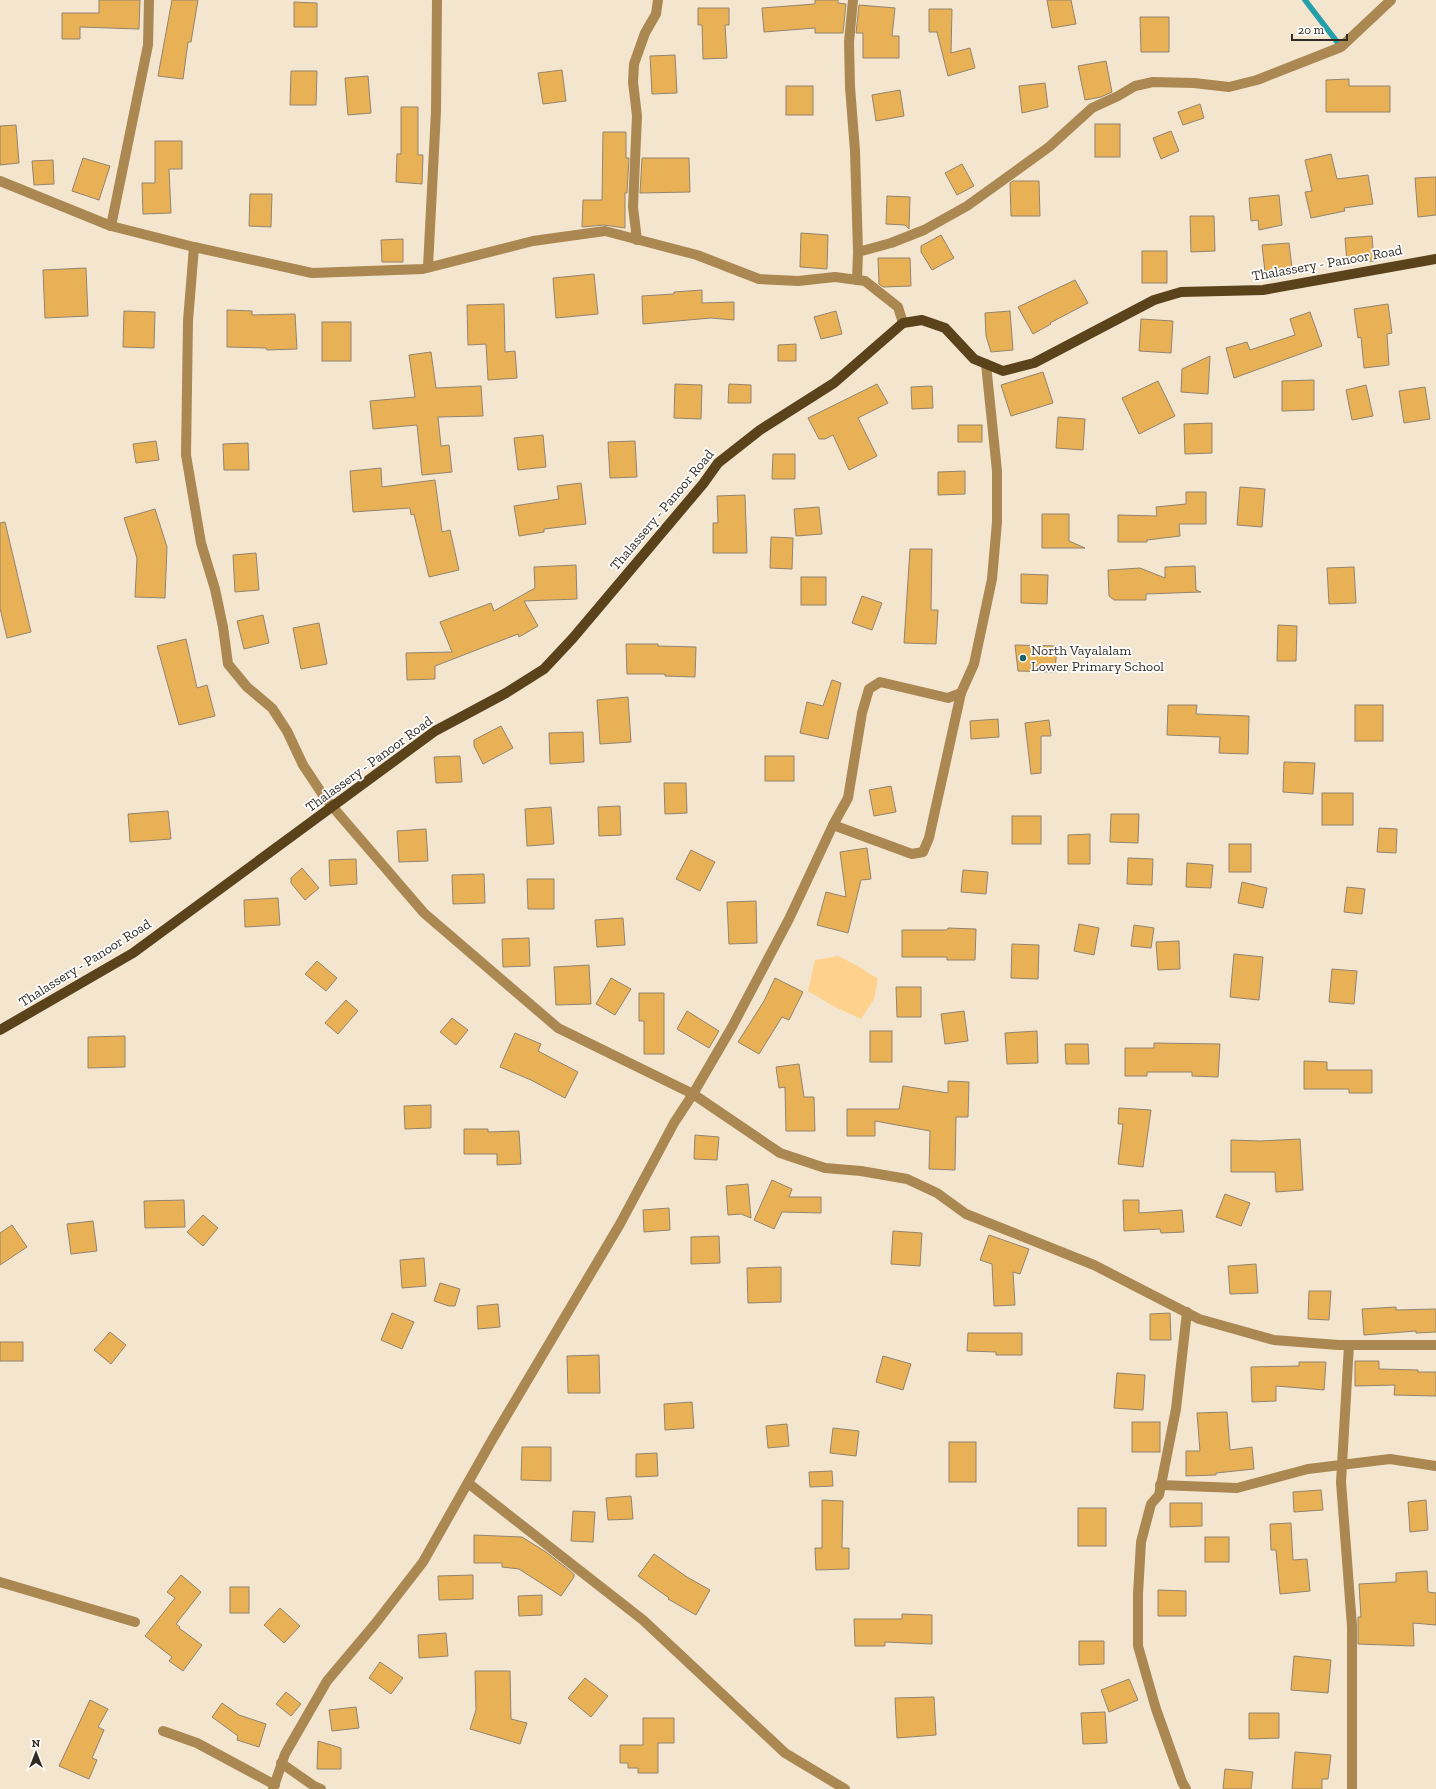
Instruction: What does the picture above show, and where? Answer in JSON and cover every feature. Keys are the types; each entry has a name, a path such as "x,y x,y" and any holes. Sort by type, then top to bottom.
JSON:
{"main road":[{"name":"Thalassery - Panoor Road","path":"0,1030 13,1024 133,954 435,731 506,693 544,669 573,638 703,484 718,463 760,430 834,383 903,323 922,320 945,328 974,359 1002,371 1034,363 1154,300 1181,292 1263,290 1436,259"}],"street":[{"path":"110,226 148,45 149,0"},
{"path":"428,268 436,111 437,0"},
{"path":"637,240 633,208 637,116 633,82 634,64 645,33 656,14 658,0"},
{"path":"853,0 850,42 850,87 855,151 858,252 857,280"},
{"path":"858,252 924,230 968,206 1049,147 1092,108 1135,86 1153,82 1194,83 1229,87 1257,80 1341,47 1391,0"},
{"path":"0,181 110,226 194,247 312,273 428,268 533,241 605,231 697,255 759,279 798,281 835,277 865,281 898,307 903,323"},
{"path":"194,247 188,321 186,455 200,543 215,589 223,627 228,664 247,687 272,708 287,731 303,765 332,808 424,913 558,1028 693,1094 780,1153 825,1168 861,1171 906,1179 937,1193 966,1214 1094,1265 1199,1319 1274,1340 1349,1345 1436,1345"},
{"path":"833,825 912,854 923,852 929,838 961,693 974,664 992,579 998,522 998,471 986,364"},
{"path":"163,1731 197,1743 274,1787 285,1754 326,1680 375,1624 423,1562 620,1224 674,1123 693,1094 732,1027 790,919 833,825 848,798 862,713 869,689 880,682 948,698 961,693"},
{"path":"1186,1789 1182,1782 1156,1709 1138,1646 1138,1594 1141,1542 1151,1504 1158,1495 1176,1409 1187,1312"},
{"path":"1349,1345 1341,1482 1352,1626 1352,1789"},
{"path":"1160,1485 1237,1488 1308,1469 1390,1459 1436,1466"},
{"path":"468,1483 643,1620 785,1753 845,1789"},
{"path":"0,1582 135,1622"},
{"path":"281,1763 314,1786 321,1789"}],"shaded area":[{"path":"838,956 858,966 878,979 874,999 861,1019 833,1006 808,991 815,960"}],"building":[{"path":"99,0 140,0 139,29 80,27 80,39 62,39 62,13 99,13"},
{"path":"172,0 198,0 191,42 188,42 183,79 158,76"},
{"path":"815,0 838,0 838,3 846,4 843,33 815,33 815,28 764,32 762,8 815,4"},
{"path":"1047,0 1071,0 1076,24 1052,28"},
{"path":"294,2 317,3 317,27 294,27"},
{"path":"859,5 895,8 892,36 899,36 899,58 863,58 863,33 856,33"},
{"path":"698,8 729,8 729,25 725,25 727,58 703,59 702,25 698,25"},
{"path":"929,9 952,9 951,53 970,48 975,68 948,76 937,32 929,32"},
{"path":"1140,17 1169,17 1169,52 1141,52"},
{"path":"675,55 677,93 652,94 650,56"},
{"path":"1106,61 1112,92 1101,97 1085,100 1078,66"},
{"path":"562,70 566,101 543,104 538,73"},
{"path":"291,71 317,71 316,105 290,105"},
{"path":"368,76 371,113 348,115 345,78"},
{"path":"1349,79 1349,86 1390,86 1390,112 1326,112 1326,80"},
{"path":"1045,83 1048,107 1022,113 1019,86"},
{"path":"786,86 813,86 813,115 786,115"},
{"path":"900,90 904,116 876,121 872,95"},
{"path":"1200,104 1204,118 1183,125 1178,112"},
{"path":"401,107 418,107 418,155 423,155 422,184 396,182 397,154 401,154"},
{"path":"1095,124 1120,124 1120,157 1095,157"},
{"path":"16,125 19,163 0,165 0,126"},
{"path":"1171,131 1179,151 1161,159 1153,138"},
{"path":"603,132 626,132 626,158 629,158 627,193 625,193 625,228 604,225 582,227 583,200 602,200"},
{"path":"155,141 182,141 182,169 169,169 171,213 143,214 142,183 155,183"},
{"path":"1331,154 1337,179 1368,175 1373,204 1344,208 1345,211 1311,218 1305,192 1312,191 1305,160"},
{"path":"83,158 110,166 99,200 72,191"},
{"path":"642,158 689,158 690,192 640,193"},
{"path":"53,160 54,184 34,185 32,161"},
{"path":"962,164 974,186 957,195 945,173"},
{"path":"1436,177 1436,215 1418,217 1415,178"},
{"path":"1013,181 1039,181 1040,216 1011,216 1010,183"},
{"path":"250,194 272,194 271,227 249,226"},
{"path":"1279,195 1282,225 1259,230 1258,220 1251,221 1249,198"},
{"path":"887,196 910,197 909,229 905,225 886,224"},
{"path":"1190,216 1214,216 1215,251 1191,252"},
{"path":"801,233 828,235 827,269 800,267"},
{"path":"941,235 954,258 932,270 921,252 921,246"},
{"path":"1372,236 1374,261 1347,263 1345,238"},
{"path":"403,239 403,262 382,262 381,240"},
{"path":"1289,243 1292,268 1265,272 1262,245"},
{"path":"1142,251 1167,251 1167,283 1142,283"},
{"path":"878,258 910,258 911,286 883,287 879,284"},
{"path":"86,268 88,316 45,318 43,270"},
{"path":"594,274 598,314 556,318 553,278"},
{"path":"1075,280 1088,303 1050,323 1051,324 1033,334 1018,307"},
{"path":"702,290 702,303 734,302 734,320 711,318 643,324 642,296"},
{"path":"504,304 505,352 515,351 517,378 488,380 486,344 468,345 467,305"},
{"path":"1388,304 1392,333 1387,334 1389,365 1364,368 1361,337 1358,338 1354,309"},
{"path":"227,310 252,311 252,315 295,314 297,349 267,350 266,348 227,347"},
{"path":"124,311 155,312 154,348 123,347"},
{"path":"836,311 842,334 821,339 814,317"},
{"path":"1010,311 1013,350 991,352 986,336 985,313"},
{"path":"1310,312 1322,346 1234,378 1226,348 1247,342 1250,350 1295,335 1290,319"},
{"path":"1141,319 1173,321 1171,353 1139,351"},
{"path":"322,322 351,322 351,361 322,361"},
{"path":"796,344 796,361 778,361 778,345"},
{"path":"431,352 436,388 481,386 483,416 438,417 441,446 449,445 452,472 422,475 417,425 373,429 370,401 415,397 409,355"},
{"path":"1210,356 1208,394 1181,392 1182,369"},
{"path":"1043,372 1053,403 1011,416 1001,385"},
{"path":"1314,380 1314,410 1282,411 1282,381"},
{"path":"1158,381 1175,416 1139,434 1122,398"},
{"path":"675,384 702,385 701,419 674,418"},
{"path":"729,384 751,385 751,403 728,403"},
{"path":"877,384 888,403 858,418 877,456 849,470 833,435 825,439 819,439 808,418"},
{"path":"1366,385 1373,416 1352,420 1346,390"},
{"path":"932,386 933,408 912,409 911,387"},
{"path":"1425,387 1430,419 1404,423 1399,391"},
{"path":"1058,417 1085,419 1083,450 1056,448"},
{"path":"1212,423 1212,453 1185,454 1184,424"},
{"path":"958,425 982,425 982,442 958,442"},
{"path":"543,435 546,467 518,470 514,438"},
{"path":"156,441 159,460 136,463 133,444"},
{"path":"635,441 637,477 610,478 608,442"},
{"path":"248,443 249,470 224,470 223,444"},
{"path":"773,454 795,454 795,479 772,479"},
{"path":"381,468 382,487 435,480 442,532 450,530 459,570 429,577 414,514 411,515 410,508 353,512 350,471"},
{"path":"965,471 965,494 938,495 938,472"},
{"path":"581,483 586,524 544,529 544,532 519,536 514,506 559,499 557,486"},
{"path":"1240,487 1265,489 1262,527 1237,525"},
{"path":"1186,492 1206,492 1206,524 1179,524 1180,536 1147,540 1147,542 1118,542 1118,515 1157,516 1156,507 1186,504"},
{"path":"745,495 747,553 713,553 713,523 718,523 717,496"},
{"path":"819,507 822,534 796,536 794,509"},
{"path":"155,509 167,547 165,598 135,597 137,558 124,518"},
{"path":"1042,514 1069,514 1069,541 1085,548 1042,548"},
{"path":"5,522 31,632 7,638 0,608 0,523"},
{"path":"771,537 793,538 792,569 770,568"},
{"path":"910,549 932,549 931,610 938,610 936,644 904,643"},
{"path":"256,553 259,590 235,592 233,555"},
{"path":"576,565 577,599 524,601 538,626 519,637 518,634 435,666 435,679 407,680 406,653 452,652 440,622 491,603 494,611 535,588 534,567"},
{"path":"1195,566 1196,590 1201,592 1146,594 1146,600 1114,600 1109,596 1108,570 1140,568 1165,578 1165,567"},
{"path":"1354,567 1356,603 1329,604 1327,568"},
{"path":"1021,574 1048,575 1047,604 1021,603"},
{"path":"801,577 826,577 826,605 801,605"},
{"path":"862,596 882,603 872,630 852,623"},
{"path":"263,615 269,643 244,649 237,621"},
{"path":"319,623 327,664 301,669 293,628"},
{"path":"1278,625 1297,626 1296,661 1277,661"},
{"path":"186,639 197,688 207,685 215,716 179,725 157,646"},
{"path":"626,644 658,644 658,646 696,647 695,677 665,676 665,674 627,674"},
{"path":"1015,645 1057,646 1055,672 1018,671"},
{"path":"832,680 841,683 828,739 800,733 807,702 823,706"},
{"path":"628,697 631,742 600,744 597,700"},
{"path":"1168,705 1197,705 1196,714 1249,716 1248,754 1219,753 1220,737 1167,735"},
{"path":"1355,705 1383,705 1383,741 1355,741"},
{"path":"998,719 999,737 971,739 970,721"},
{"path":"1049,720 1051,736 1041,736 1041,773 1031,774 1025,723"},
{"path":"501,726 513,748 483,764 474,746 474,740"},
{"path":"583,732 584,762 550,764 549,733"},
{"path":"460,756 462,782 436,783 434,757"},
{"path":"765,756 794,756 794,781 765,781"},
{"path":"1284,762 1315,763 1313,794 1283,792"},
{"path":"664,783 686,783 687,813 665,814"},
{"path":"891,786 896,812 874,816 869,790"},
{"path":"1322,793 1353,793 1353,825 1322,825"},
{"path":"620,806 621,835 599,836 598,807"},
{"path":"551,807 554,844 527,846 525,809"},
{"path":"168,811 171,839 130,842 128,814"},
{"path":"1111,814 1139,814 1138,843 1110,842"},
{"path":"1012,816 1041,816 1041,844 1012,844"},
{"path":"1379,828 1397,829 1396,853 1377,852"},
{"path":"426,829 428,861 399,862 397,831"},
{"path":"1090,834 1090,864 1068,864 1068,835"},
{"path":"1229,844 1251,844 1251,872 1229,872"},
{"path":"867,848 871,879 861,880 848,933 817,925 826,892 846,897 840,852"},
{"path":"691,850 715,862 700,891 676,879"},
{"path":"1128,858 1153,859 1152,885 1127,884"},
{"path":"356,859 357,884 330,886 329,860"},
{"path":"1187,863 1213,865 1211,888 1186,887"},
{"path":"302,868 319,888 305,900 291,883 291,878"},
{"path":"963,870 988,872 986,894 961,892"},
{"path":"484,874 485,903 453,904 452,875"},
{"path":"527,879 554,879 554,909 528,909"},
{"path":"1242,882 1267,888 1263,908 1238,903"},
{"path":"1347,887 1365,889 1362,914 1344,912"},
{"path":"278,898 280,925 245,927 244,900"},
{"path":"756,901 757,943 729,944 727,902"},
{"path":"623,918 625,945 597,947 595,920"},
{"path":"1079,924 1099,928 1094,955 1074,951"},
{"path":"1134,925 1154,928 1151,948 1131,946"},
{"path":"948,928 976,929 975,960 947,960 947,957 902,957 902,930 947,930"},
{"path":"529,938 530,966 503,967 502,939"},
{"path":"1179,941 1180,969 1158,970 1156,942"},
{"path":"1012,944 1039,945 1038,979 1011,978"},
{"path":"1234,954 1263,957 1259,1000 1230,997"},
{"path":"317,961 337,978 326,991 305,974"},
{"path":"589,965 591,1004 556,1005 554,967"},
{"path":"1332,969 1357,971 1354,1004 1329,1002"},
{"path":"611,978 631,989 615,1015 596,1004"},
{"path":"775,978 803,992 789,1020 782,1017 759,1054 738,1042 764,1001"},
{"path":"896,987 921,987 921,1017 897,1017"},
{"path":"639,993 664,993 664,1054 644,1054 644,1021 639,1021"},
{"path":"346,1000 358,1011 338,1034 325,1023"},
{"path":"687,1011 719,1031 709,1048 677,1029"},
{"path":"964,1011 968,1041 945,1044 941,1014"},
{"path":"452,1018 468,1030 456,1045 440,1032"},
{"path":"870,1031 892,1031 892,1062 870,1062"},
{"path":"1037,1031 1038,1063 1007,1064 1005,1033"},
{"path":"515,1033 541,1044 538,1051 578,1072 565,1098 531,1080 500,1067"},
{"path":"125,1036 125,1067 88,1068 88,1037"},
{"path":"1154,1043 1220,1044 1218,1077 1192,1076 1192,1072 1147,1072 1147,1076 1125,1076 1125,1048 1154,1048"},
{"path":"1065,1044 1088,1044 1089,1064 1066,1064"},
{"path":"1304,1061 1327,1062 1327,1070 1372,1070 1372,1093 1349,1093 1349,1089 1304,1089"},
{"path":"799,1064 804,1097 814,1097 815,1131 786,1131 785,1087 779,1088 776,1067"},
{"path":"948,1081 969,1082 968,1117 956,1117 955,1170 929,1169 930,1131 875,1121 875,1136 847,1136 847,1109 899,1109 903,1086 948,1093"},
{"path":"431,1105 431,1128 405,1129 404,1106"},
{"path":"1119,1108 1151,1110 1143,1167 1118,1164 1123,1124 1118,1124"},
{"path":"464,1129 488,1129 488,1132 519,1131 521,1164 497,1165 497,1154 464,1154"},
{"path":"695,1135 719,1137 717,1160 694,1159"},
{"path":"1300,1139 1303,1190 1276,1192 1275,1172 1231,1172 1231,1140 1260,1141"},
{"path":"772,1180 792,1189 789,1197 821,1197 821,1213 782,1212 774,1229 754,1220"},
{"path":"748,1184 751,1218 741,1214 728,1215 726,1186"},
{"path":"1225,1194 1250,1203 1241,1226 1216,1217"},
{"path":"184,1200 185,1227 145,1228 144,1201"},
{"path":"1123,1200 1139,1200 1139,1213 1182,1210 1184,1232 1161,1233 1160,1229 1124,1231"},
{"path":"669,1208 670,1230 644,1232 643,1210"},
{"path":"203,1215 218,1228 203,1246 187,1232"},
{"path":"93,1221 97,1251 71,1254 67,1224"},
{"path":"12,1225 27,1247 0,1265 0,1233"},
{"path":"893,1231 922,1233 920,1266 891,1264"},
{"path":"989,1235 1029,1249 1020,1274 1013,1272 1015,1305 994,1306 992,1264 980,1260"},
{"path":"719,1236 720,1263 691,1264 691,1237"},
{"path":"424,1258 426,1286 402,1288 400,1260"},
{"path":"1256,1264 1258,1293 1230,1294 1228,1266"},
{"path":"781,1267 781,1302 748,1303 747,1268"},
{"path":"440,1283 460,1289 455,1306 449,1306 434,1301"},
{"path":"1309,1291 1331,1291 1329,1320 1308,1319"},
{"path":"498,1304 500,1327 478,1329 477,1306"},
{"path":"1396,1307 1396,1310 1436,1309 1436,1332 1416,1333 1416,1331 1364,1335 1362,1309"},
{"path":"392,1313 414,1322 402,1349 381,1340"},
{"path":"1170,1313 1171,1340 1150,1340 1150,1314"},
{"path":"110,1332 126,1345 111,1364 94,1350"},
{"path":"968,1333 1022,1333 1022,1355 996,1355 996,1352 967,1351"},
{"path":"0,1342 23,1342 23,1361 0,1361"},
{"path":"599,1355 600,1393 568,1393 567,1356"},
{"path":"883,1356 911,1364 903,1390 876,1382"},
{"path":"1355,1361 1379,1361 1379,1369 1436,1372 1436,1396 1394,1395 1395,1385 1355,1386"},
{"path":"1299,1362 1326,1362 1324,1390 1276,1386 1276,1401 1252,1402 1251,1367 1299,1366"},
{"path":"1117,1373 1145,1375 1143,1410 1114,1408"},
{"path":"692,1402 694,1428 665,1430 664,1404"},
{"path":"1227,1412 1230,1450 1252,1447 1254,1469 1216,1473 1216,1475 1186,1476 1186,1451 1200,1451 1197,1413"},
{"path":"1132,1422 1160,1422 1160,1452 1132,1452"},
{"path":"787,1424 789,1446 768,1448 766,1426"},
{"path":"833,1428 859,1431 856,1456 830,1453"},
{"path":"949,1442 976,1442 976,1482 949,1482"},
{"path":"522,1447 551,1447 551,1481 521,1480"},
{"path":"657,1453 658,1476 636,1477 636,1454"},
{"path":"832,1471 833,1486 810,1487 809,1472"},
{"path":"1321,1490 1323,1510 1294,1512 1293,1492"},
{"path":"631,1496 633,1519 608,1520 606,1498"},
{"path":"822,1500 843,1501 842,1548 849,1548 849,1569 816,1570 815,1548 822,1548"},
{"path":"1426,1500 1428,1530 1410,1532 1408,1502"},
{"path":"1170,1503 1202,1503 1202,1526 1170,1527"},
{"path":"1078,1508 1106,1508 1106,1546 1078,1546"},
{"path":"573,1511 595,1512 593,1542 571,1541"},
{"path":"1291,1523 1293,1560 1307,1559 1310,1591 1280,1594 1276,1550 1271,1550 1270,1524"},
{"path":"474,1535 522,1537 546,1552 574,1574 574,1577 561,1596 519,1569 502,1567 502,1563 474,1563"},
{"path":"1205,1537 1229,1537 1229,1562 1205,1562"},
{"path":"654,1554 687,1577 710,1590 696,1615 668,1599 669,1598 638,1576"},
{"path":"1427,1571 1428,1592 1436,1593 1436,1625 1413,1623 1414,1646 1358,1644 1358,1617 1361,1617 1359,1584 1396,1582 1396,1573"},
{"path":"181,1575 201,1592 176,1624 180,1627 179,1628 202,1645 183,1671 169,1661 172,1657 145,1636 175,1598 167,1592"},
{"path":"473,1575 473,1599 439,1600 438,1576"},
{"path":"230,1587 249,1587 249,1613 230,1613"},
{"path":"1158,1590 1186,1591 1186,1616 1158,1616"},
{"path":"542,1595 542,1615 519,1616 518,1596"},
{"path":"280,1608 300,1626 284,1643 264,1625"},
{"path":"902,1614 932,1615 932,1644 885,1642 885,1646 855,1646 854,1619 902,1619"},
{"path":"446,1633 448,1656 419,1658 418,1635"},
{"path":"1079,1641 1104,1641 1104,1664 1079,1665"},
{"path":"1294,1656 1331,1660 1328,1693 1291,1690"},
{"path":"380,1662 403,1678 391,1694 369,1678"},
{"path":"475,1671 510,1671 511,1719 527,1723 520,1744 470,1729 476,1710"},
{"path":"585,1678 608,1696 591,1717 568,1698"},
{"path":"1129,1679 1138,1700 1109,1712 1101,1690"},
{"path":"286,1692 301,1704 291,1716 276,1704"},
{"path":"934,1697 936,1735 897,1738 895,1698"},
{"path":"90,1700 108,1709 98,1727 104,1730 92,1758 97,1760 89,1779 59,1766"},
{"path":"222,1703 239,1715 266,1724 259,1747 237,1740 238,1736 212,1717"},
{"path":"356,1707 359,1728 332,1731 329,1710"},
{"path":"1105,1712 1107,1743 1083,1744 1081,1713"},
{"path":"1249,1713 1279,1713 1279,1738 1249,1739"},
{"path":"643,1718 674,1718 674,1743 658,1743 658,1773 638,1773 638,1768 628,1768 628,1763 620,1763 620,1745 643,1745"},
{"path":"318,1741 341,1748 341,1769 317,1769"},
{"path":"1295,1752 1331,1755 1328,1779 1322,1779 1322,1789 1292,1789"},
{"path":"1225,1769 1253,1772 1251,1789 1223,1789"}],"waterway":[{"path":"1305,0 1341,47"}],"place":[{"name":"North Vayalalam Lower Primary School","path":"1023,658"}]}
